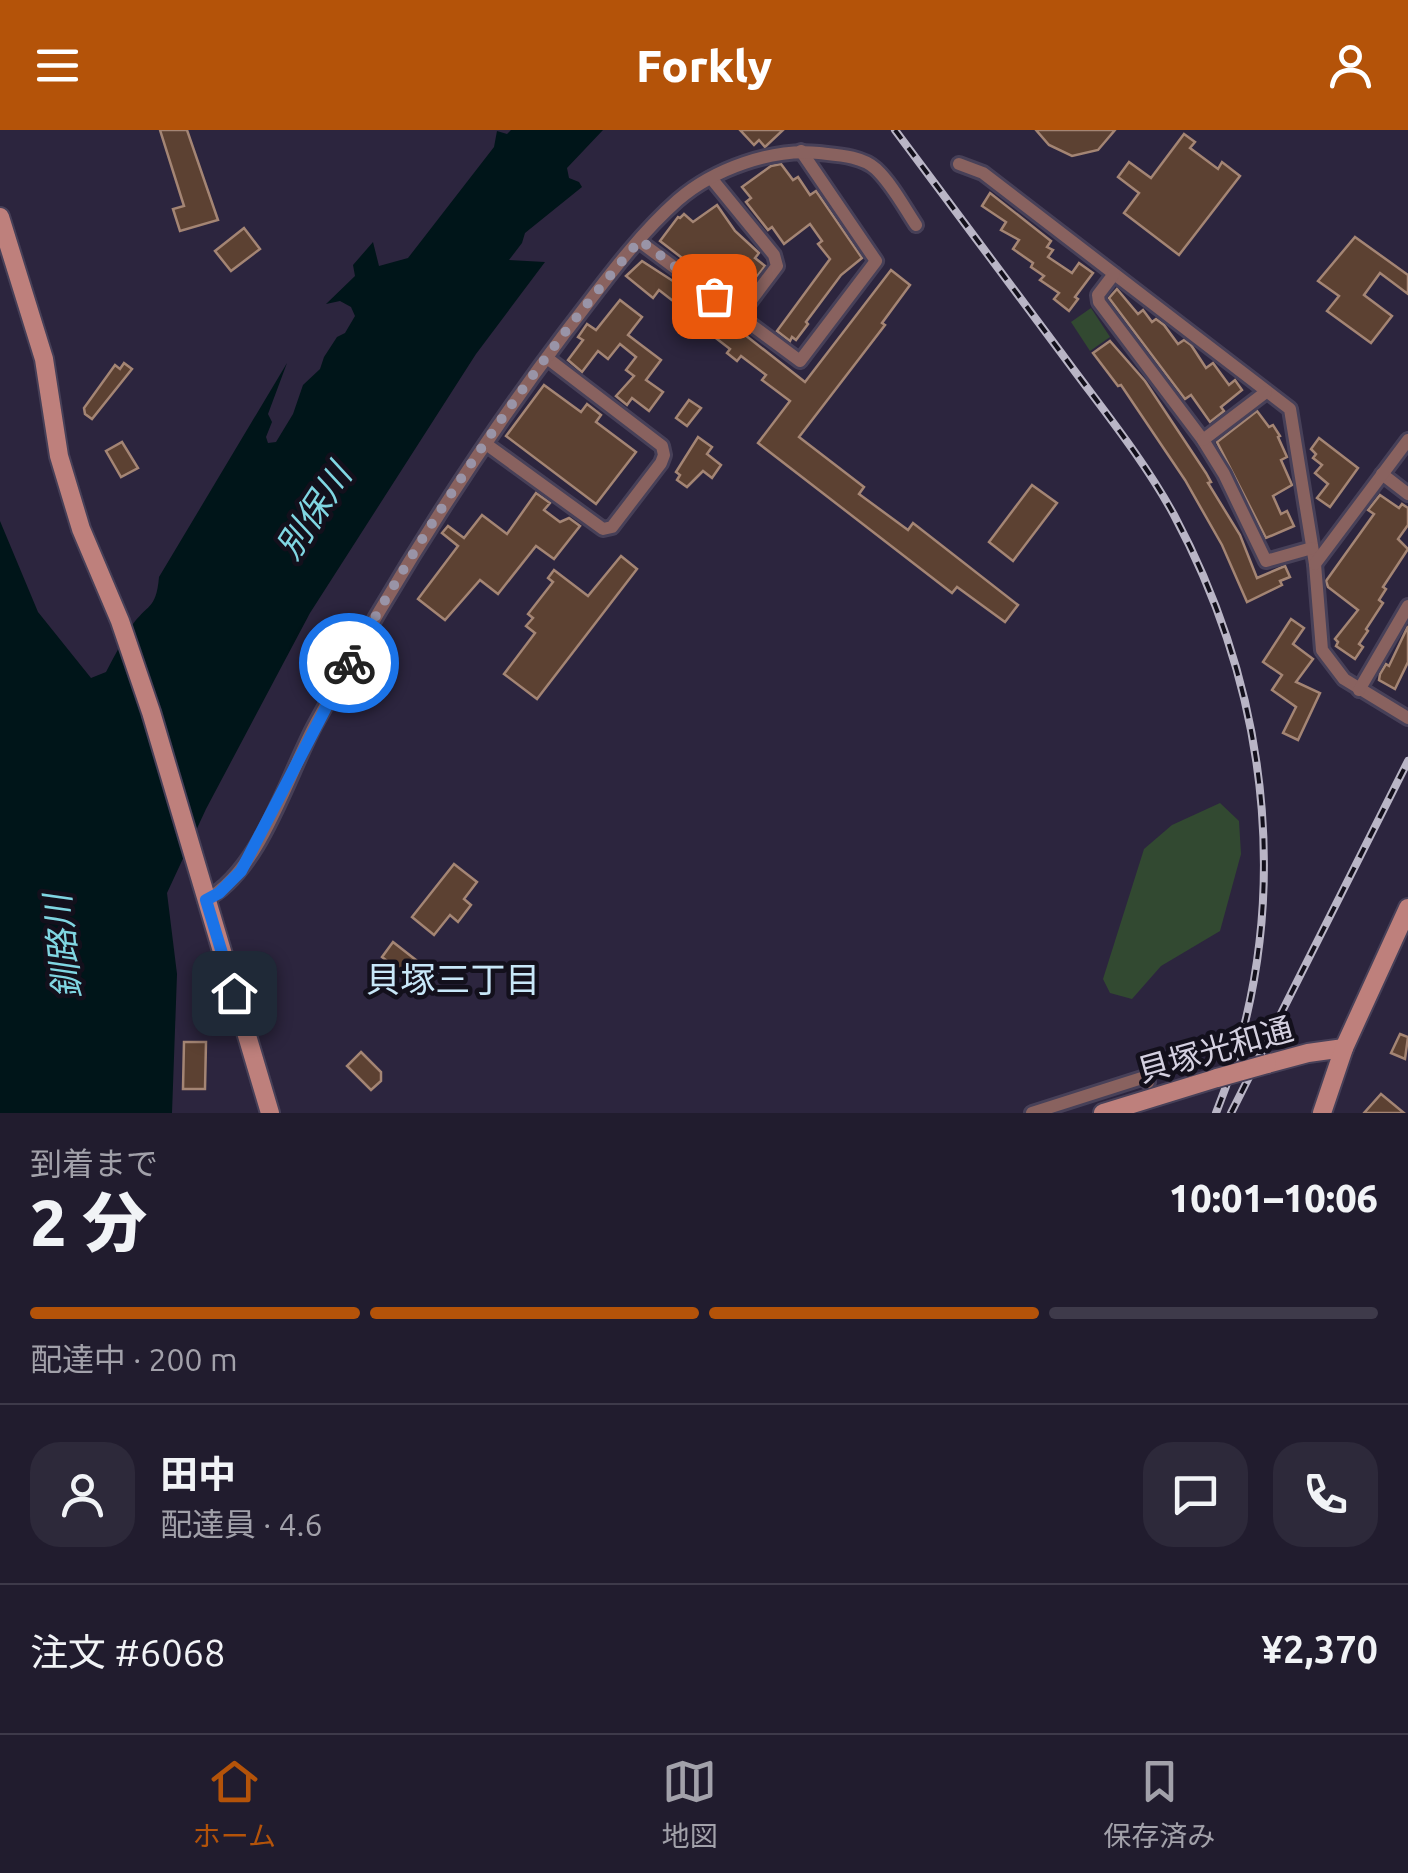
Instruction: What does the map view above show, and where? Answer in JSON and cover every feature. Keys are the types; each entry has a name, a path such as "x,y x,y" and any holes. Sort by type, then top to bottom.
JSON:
{"street":[{"path":"640,240 800,361 876,261 801,151"},
{"path":"206,900 241,871 313,727 387,594 486,444 547,358 640,240 679,199 712,178 760,158 801,151 859,160 876,168 916,225"},
{"path":"959,164 983,173 1290,409 1312,548 1322,650 1344,680 1408,718"},
{"path":"712,178 774,255 777,266 740,315"},
{"path":"0,218 44,359 59,456 75,511 120,621 151,712 270,1113"},
{"path":"1114,274 1098,295 1099,302 1203,440 1266,561 1312,548"},
{"path":"486,444 604,529 612,527 661,463 662,446 547,358"},
{"path":"1203,440 1266,392"},
{"path":"1314,564 1408,440"},
{"path":"1382,474 1408,494"},
{"path":"1358,690 1408,606"},
{"path":"1322,1113 1344,1048 1408,908"},
{"name":"貝塚光和通","path":"1102,1113 1308,1053 1344,1048"},
{"path":"1032,1113 1145,1078 1148,1082"}],"green space":[{"path":"1091,308 1110,337 1090,351 1071,322"},
{"path":"1220,803 1239,821 1241,854 1220,931 1161,966 1132,999 1110,993 1103,979 1144,849 1172,825"}],"water":[{"path":"511,130 603,130 567,168 569,178 582,187 525,233 509,260 545,262 476,354 310,613 206,809 167,893 177,974 172,1113 0,1113 0,521 38,612 91,678 106,672 131,627 153,601 159,577 287,363 268,414 272,422 266,437 268,443 276,442 293,414 303,385 320,369 337,337 345,333 355,316 351,307 340,301 326,304 355,276 353,265 373,242 379,266 408,258 494,147 497,131 507,134"}],"building":[{"path":"160,130 187,130 218,220 180,231 173,209 184,206"},
{"path":"740,130 783,130 765,147 759,140 754,145"},
{"path":"1036,130 1115,130 1098,150 1072,156 1049,145"},
{"path":"1184,134 1195,142 1190,148 1218,169 1222,162 1240,176 1179,255 1124,213 1139,193 1118,177 1129,162 1151,178"},
{"path":"781,164 793,180 798,177 810,195 816,191 862,258 841,275 796,340 792,337 790,341 777,331 830,259 810,224 784,244 746,202 751,198 742,187 771,166"},
{"path":"990,193 1051,241 1047,247 1053,250 1048,257 1072,273 1079,263 1093,273 1069,311 1054,299 1059,293 1040,280 1044,276 1031,267 1033,263 1013,249 1019,240 1001,230 1006,222 982,206"},
{"path":"717,205 735,231 759,253 755,258 765,266 738,301 660,241 678,217 684,214 693,222"},
{"path":"244,228 260,249 231,271 215,251"},
{"path":"1355,237 1408,275 1408,294 1380,273 1364,295 1392,316 1371,343 1327,311 1339,296 1318,281"},
{"path":"642,261 693,294 805,382 891,270 910,285 882,323 885,325 799,437 864,487 859,494 908,530 913,523 1018,605 1005,622 957,587 952,593 758,443 790,401 762,380 766,375 741,356 737,361 727,353 730,349 708,332 705,336 677,315 682,308 659,290 653,298 626,276"},
{"path":"1117,289 1138,314 1143,310 1152,322 1156,319 1178,344 1184,340 1191,345 1206,368 1213,363 1229,385 1235,380 1242,390 1210,422 1191,395 1185,399 1109,298"},
{"path":"620,300 642,317 628,335 661,360 646,380 663,392 649,411 632,398 627,405 616,396 634,376 626,370 636,357 620,344 608,359 598,351 582,372 568,360 583,340 578,337 587,324 596,330"},
{"path":"1110,341 1145,381 1206,473 1211,482 1208,483 1240,535 1257,578 1285,566 1290,577 1280,581 1282,585 1247,602 1222,545 1185,480 1121,385 1093,353"},
{"path":"124,363 132,369 92,419 84,408 115,365 120,369"},
{"path":"544,385 581,412 587,404 601,415 596,422 636,452 596,504 506,436"},
{"path":"689,400 701,408 687,426 676,418"},
{"path":"1257,411 1280,436 1287,457 1281,460 1292,485 1273,496 1281,514 1287,511 1294,526 1266,538 1217,442"},
{"path":"698,437 712,447 707,454 721,465 712,478 703,471 687,487 677,480 680,475 676,472"},
{"path":"1319,438 1358,468 1330,507 1317,498 1328,484 1315,473 1322,465 1313,458 1316,454 1311,449"},
{"path":"122,442 138,468 121,477 106,451"},
{"path":"1032,485 1057,503 1013,561 989,542"},
{"path":"536,493 550,503 544,510 560,522 569,518 580,526 554,559 536,546 498,594 480,580 445,620 418,599 458,546 442,533 448,526 464,538 482,515 507,534"},
{"path":"1380,495 1399,508 1402,504 1408,508 1408,525 1398,539 1408,549 1383,587 1386,589 1379,600 1383,603 1366,629 1359,644 1363,647 1355,659 1336,646 1335,639 1358,610 1328,587 1326,581 1374,514 1368,510"},
{"path":"621,556 637,569 537,699 504,674 535,633 526,626 533,618 528,614 553,582 548,578 554,570 588,596"},
{"path":"1291,619 1304,628 1293,644 1313,659 1296,682 1320,693 1298,740 1283,733 1296,707 1272,690 1282,675 1263,662"},
{"path":"1408,626 1408,662 1395,689 1379,680 1380,674 1386,664 1389,666"},
{"path":"454,864 477,882 464,899 471,905 458,922 450,915 434,935 412,917"},
{"path":"393,942 416,960 405,975 382,957"},
{"path":"1400,1034 1408,1037 1405,1059 1391,1053"},
{"path":"184,1042 206,1042 205,1089 183,1089"},
{"path":"361,1052 381,1072 381,1081 371,1090 347,1066"},
{"path":"1381,1094 1404,1113 1364,1113"}],"railway":[{"path":"895,130 1149,473 1174,515 1207,586 1233,659 1252,734 1262,810 1264,886 1257,962 1241,1038 1216,1113"},
{"path":"1231,1113 1408,761"}],"way so far":[{"path":"349,663 387,594 486,444 567,331 640,240 714,296"}],"district":[{"name":"貝塚三丁目","path":"453,979"}],"route":[{"path":"234,993 206,900 241,871 349,663"}],"water label":[{"name":"別保川","path":"313,511"},
{"name":"釧路川","path":"62,947"}]}
